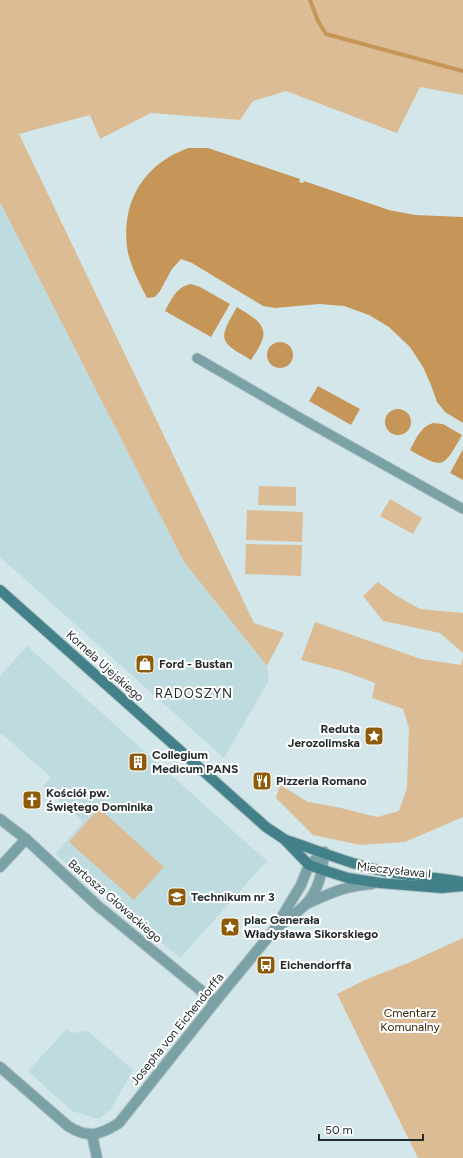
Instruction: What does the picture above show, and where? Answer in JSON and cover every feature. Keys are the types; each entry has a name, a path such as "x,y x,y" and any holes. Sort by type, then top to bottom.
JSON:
{"main road":[{"name":"Kornela Ujejskiego","path":"0,590 246,810 266,827 284,839 309,865 323,870"},
{"name":"Kornela Ujejskiego","path":"284,839 324,852"},
{"name":"Mieczysława I","path":"324,852 390,872 463,882"},
{"name":"Mieczysława I","path":"323,870 348,878 380,883 442,888 463,886"}],"street":[{"path":"197,358 463,509"},
{"name":"Bartosza Głowackiego","path":"0,818 26,839 98,906 215,1002"},
{"path":"0,867 26,839"},
{"name":"Josepha von Eichendorffa","path":"92,1134 105,1132 118,1123 274,930 301,884 309,865 324,852"},
{"name":"Josepha von Eichendorffa","path":"274,930 306,904 317,888 323,870 324,852"},
{"path":"306,904 335,890 356,885 380,883"},
{"path":"0,1067 68,1126 82,1134 92,1134 97,1158"}],"shaded area":[{"path":"188,148 208,148 300,179 299,182 303,183 304,181 389,210 415,215 463,217 463,423 445,412 437,402 423,367 410,347 389,327 369,315 344,306 319,304 275,308 263,306 192,263 181,259 172,269 155,297 147,298 134,271 128,253 126,239 129,211 139,187 147,176 169,157"},
{"path":"0,202 184,562 267,666 269,680 224,758 0,557"},
{"path":"191,284 200,287 230,304 211,337 165,311 172,298 178,291"},
{"path":"237,307 257,320 263,329 262,341 251,360 232,348 224,339 224,333"},
{"path":"280,342 289,346 293,355 289,364 280,368 271,364 267,355 271,346"},
{"path":"318,386 360,409 351,425 309,401"},
{"path":"398,409 407,413 411,422 407,431 398,435 389,431 385,422 389,413"},
{"path":"433,423 443,424 462,435 446,460 436,463 410,450 422,430"},
{"path":"463,449 463,480 450,473"},
{"path":"27,646 267,861 180,958 55,854 83,822 43,786 51,777 2,734 0,735 0,676"},
{"path":"67,1029 71,1033 88,1031 133,1070 111,1109 99,1119 72,1111 28,1071"}],"green space":[{"path":"0,0 463,0 463,95 420,87 397,133 286,91 253,101 240,120 151,113 100,139 90,115 19,134 254,623 284,633 267,666 184,562 0,202"},
{"path":"259,486 296,487 296,506 258,505"},
{"path":"390,499 422,518 413,534 380,516"},
{"path":"247,510 303,512 302,542 246,540"},
{"path":"246,544 302,545 301,576 245,574"},
{"path":"378,582 395,595 420,609 463,613 463,653 440,633 383,621 363,596"},
{"path":"315,622 421,659 461,665 463,657 463,817 405,842 360,845 313,835 276,798 280,785 308,802 337,807 377,817 399,811 407,788 409,728 403,709 372,698 375,683 346,672 301,660"},
{"path":"99,808 164,867 134,900 69,842"},
{"name":"Cmentarz Komunalny","path":"463,938 463,1158 418,1158 337,994 367,979 408,963"}],"waterway":[{"path":"310,0 318,21 326,34 463,71"}],"place":[{"name":"Ford - Bustan","path":"145,664"},
{"name":"Reduta Jerozolimska","path":"374,736"},
{"name":"Collegium Medicum PANS","path":"138,762"},
{"name":"Pizzeria Romano","path":"262,781"},
{"name":"Kościół pw. Świętego Dominika","path":"32,800"},
{"name":"Technikum nr 3","path":"177,897"},
{"name":"plac Generała Władysława Sikorskiego","path":"230,927"},
{"name":"Eichendorffa","path":"266,965"}],"district":[{"name":"RADOSZYN","path":"194,693"}]}
